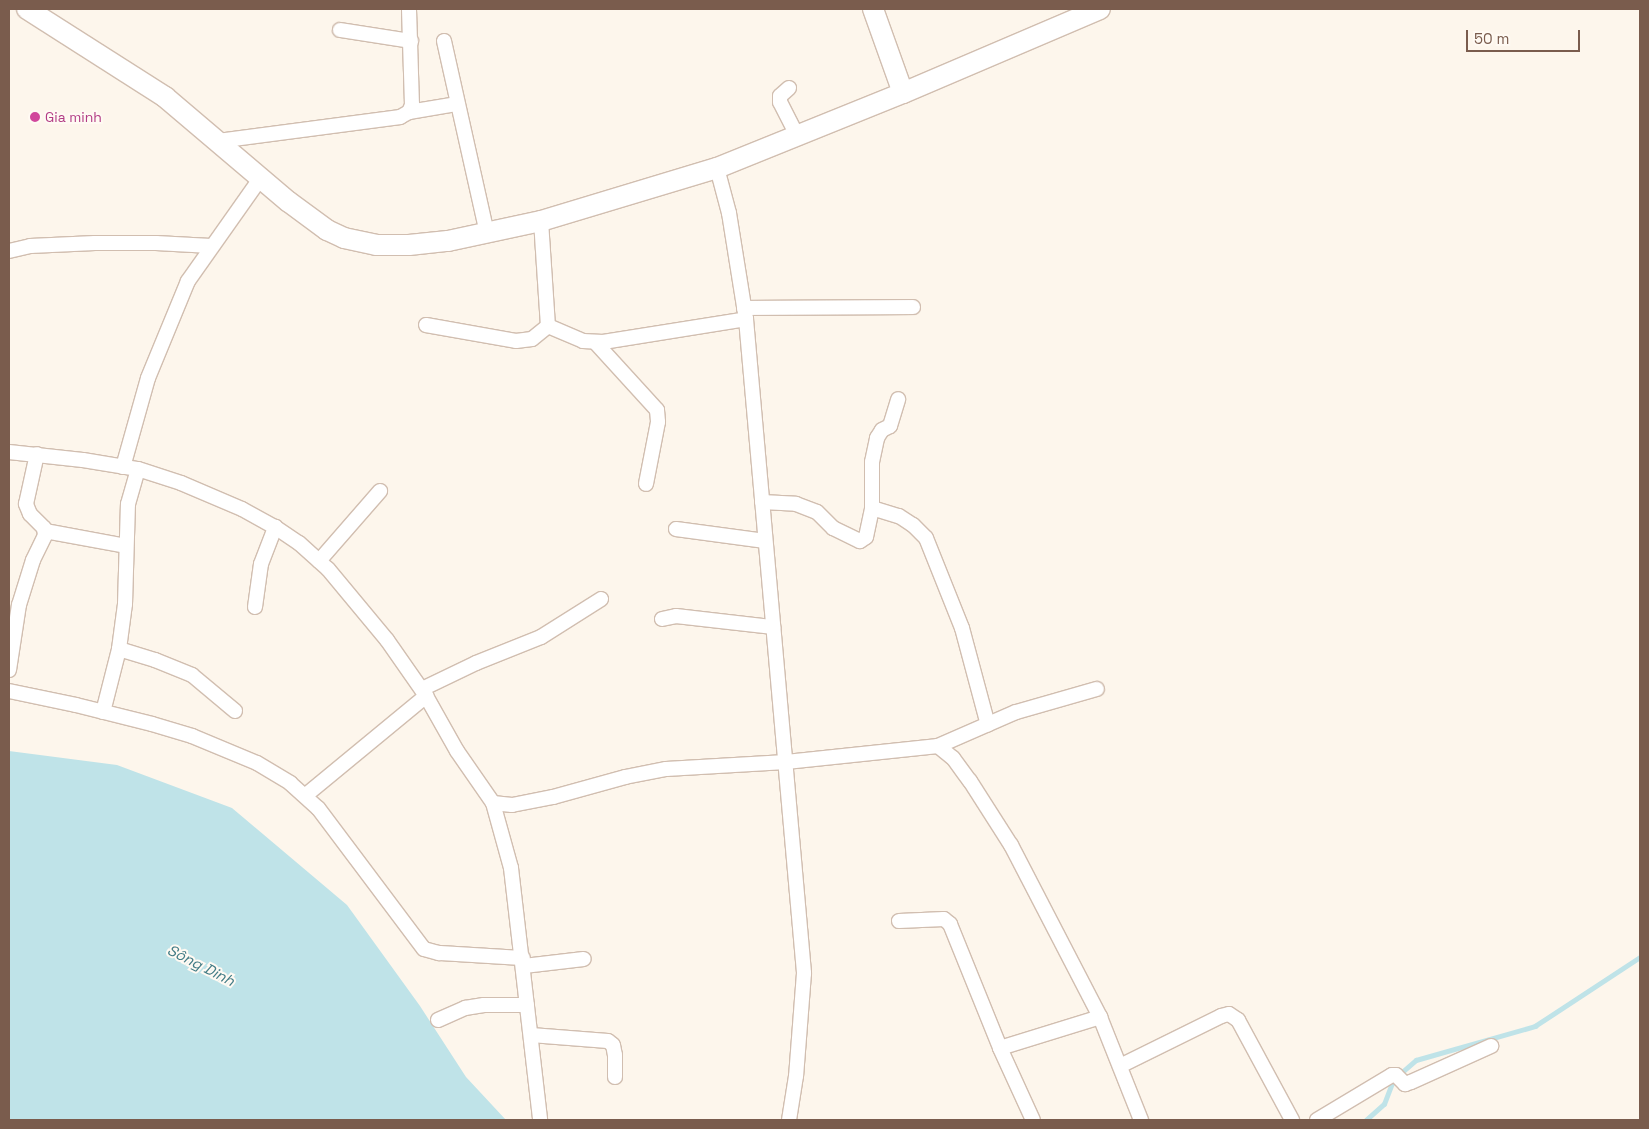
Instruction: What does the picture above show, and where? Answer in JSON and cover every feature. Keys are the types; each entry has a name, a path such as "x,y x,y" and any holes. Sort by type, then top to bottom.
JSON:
{"street":[{"path":"409,9 412,105 409,112"},
{"path":"873,9 903,93"},
{"path":"37,12 141,80 186,113 260,179 328,230 344,238 376,245 408,245 487,233 541,221 717,168 903,93 1100,9"},
{"path":"340,30 411,40"},
{"path":"444,41 487,233"},
{"path":"789,88 780,96 780,102 797,136"},
{"path":"218,141 400,117 409,112 457,104"},
{"path":"717,168 730,213 745,314 804,973 796,1076 789,1120"},
{"path":"122,467 148,378 188,281 260,179"},
{"path":"541,221 548,326"},
{"path":"9,251 30,246 95,243 156,243 211,246"},
{"path":"548,326 583,341 595,342 745,314 913,307"},
{"path":"426,325 516,341 532,339 548,326"},
{"path":"595,342 657,410 658,422 646,484"},
{"path":"762,502 796,504 817,512 833,528 860,541 866,536 872,508 872,462 877,438 882,430 890,426 898,399"},
{"path":"9,452 37,454 138,470 216,497 275,527 320,561 387,640 424,692 457,751 493,803 511,868 540,1120"},
{"path":"9,670 20,605 45,532 40,523 30,514 26,504 37,454"},
{"path":"103,712 118,649 125,604 128,504 138,470"},
{"path":"320,561 380,492"},
{"path":"872,508 899,516 913,525 926,538 962,628 988,725"},
{"path":"255,607 261,564 275,527"},
{"path":"676,529 764,541"},
{"path":"45,532 126,546"},
{"path":"306,795 424,692 476,663 541,637 601,599"},
{"path":"662,619 676,616 773,627"},
{"path":"118,649 155,660 192,675 235,710"},
{"path":"493,803 512,805 553,797 625,777 666,769 786,762 938,746 1016,712 1097,688"},
{"path":"9,692 103,712 184,734 226,749 270,770 306,795 318,808 424,949 439,953 523,962 584,959"},
{"path":"938,746 953,758 970,781 1011,845 1100,1017 1141,1120"},
{"path":"899,921 944,919 950,924 1000,1048 1033,1120"},
{"path":"438,1020 465,1008 484,1005 527,1005"},
{"path":"1120,1066 1229,1014 1238,1020 1292,1120"},
{"path":"1000,1048 1100,1017"},
{"path":"531,1035 608,1041 613,1045 615,1076"},
{"path":"1317,1120 1392,1075 1396,1075 1405,1084 1491,1046"}],"water":[{"name":"Sông Dinh","path":"9,751 117,765 232,808 347,905 420,1006 466,1077 506,1120 9,1120"}],"waterway":[{"path":"1366,1120 1384,1104 1393,1080 1416,1060 1535,1026 1640,957"}],"place":[{"name":"Gia minh","path":"35,117"}]}
